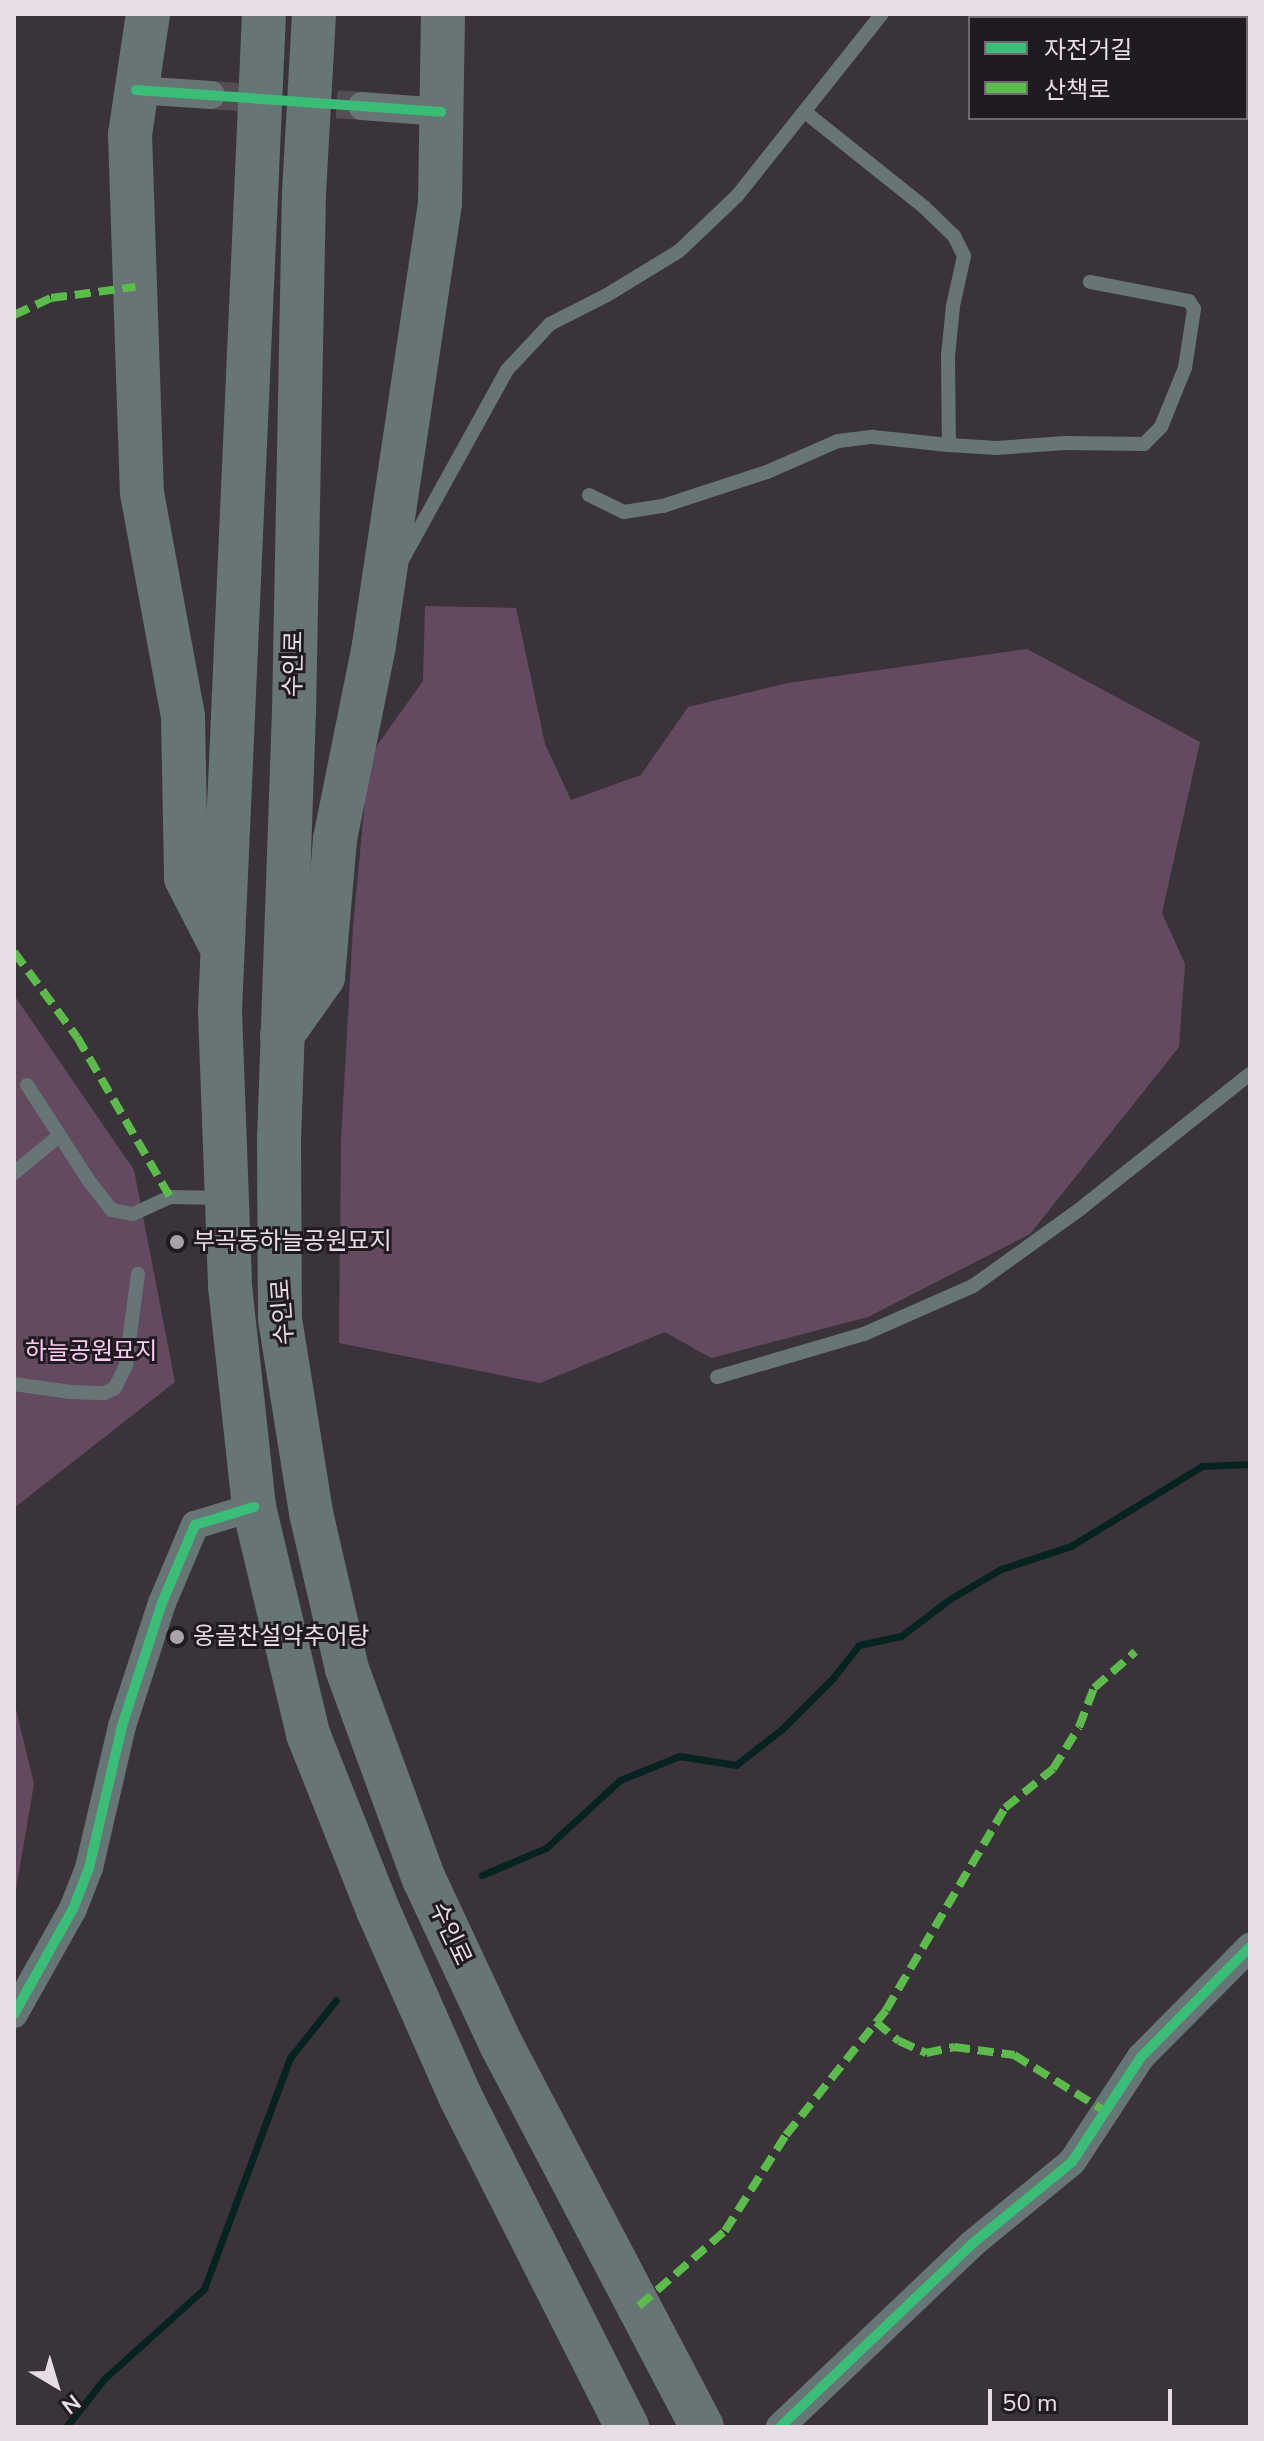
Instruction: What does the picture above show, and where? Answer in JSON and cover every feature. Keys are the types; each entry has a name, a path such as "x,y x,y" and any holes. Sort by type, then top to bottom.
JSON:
{"main road":[{"path":"148,14 130,134 142,493 183,717 186,878 223,950"},
{"name":"수인로","path":"264,14 220,1011 230,1286 254,1507 308,1734 378,1910 460,2096 627,2427"},
{"name":"수인로","path":"314,14 304,192 294,711 279,1138 280,1319 311,1513 347,1669 424,1879 502,2046 702,2427"},
{"path":"282,1035 323,977 335,839 383,583 440,203 443,14"}],"street":[{"path":"136,90 211,95"},
{"path":"362,106 441,112"},
{"path":"14,2014 73,1909 89,1868 122,1726 162,1603 195,1525 254,1507"},
{"path":"780,2427 972,2244 1072,2162 1141,2057 1250,1947"}],"lane":[{"path":"383,583 405,558 419,534 507,370 550,324 607,295 679,251 737,196 882,14"},
{"path":"805,112 924,207 954,236 964,256 953,306 948,356 949,445"},
{"path":"589,495 624,512 663,506 767,472 838,441 873,437 997,448 1065,443 1144,444 1161,427 1185,368 1194,309 1189,301 1090,282"},
{"path":"717,1377 864,1334 973,1286 1080,1209 1250,1074"},
{"path":"27,1085 112,1210 133,1214 170,1197 227,1198"},
{"path":"14,1173 59,1136"},
{"path":"14,1384 70,1392 104,1393 115,1388 126,1365 138,1274"}],"green space":[{"path":"425,606 516,608 545,744 571,800 641,775 688,707 788,683 1027,649 1200,742 1162,913 1185,964 1179,1047 1030,1234 868,1317 711,1358 665,1332 540,1383 339,1343 341,1141 353,927 369,757 423,681"},
{"name":"하늘공원묘지","path":"14,995 134,1170 175,1382 14,1508"},
{"path":"14,1701 34,1784 14,1901"}],"waterway":[{"path":"482,1875 546,1848 620,1780 679,1756 736,1765 783,1728 832,1679 859,1645 901,1636 950,1599 1001,1569 1071,1546 1202,1466 1250,1464"},
{"path":"66,2427 104,2379 204,2289 290,2058 336,2000"}],"tunnel":[{"path":"211,95 362,106"}],"marked path":[{"path":"14,315 51,298 135,287"},
{"path":"14,952 77,1037 170,1197"},
{"path":"639,2306 725,2231 786,2135 886,2010 1005,1808 1053,1769 1079,1727 1094,1688 1135,1652"},
{"path":"876,2022 899,2041 926,2053 954,2047 1014,2055 1103,2110"}],"cycle path":[{"path":"136,90 441,112"},
{"path":"14,2014 73,1909 89,1868 122,1726 162,1603 195,1525 254,1507"},
{"path":"780,2427 972,2244 1072,2162 1141,2057 1250,1947"}],"place":[{"name":"부곡동하늘공원묘지","path":"177,1242"},
{"name":"옹골찬설악추어탕","path":"177,1637"}]}
